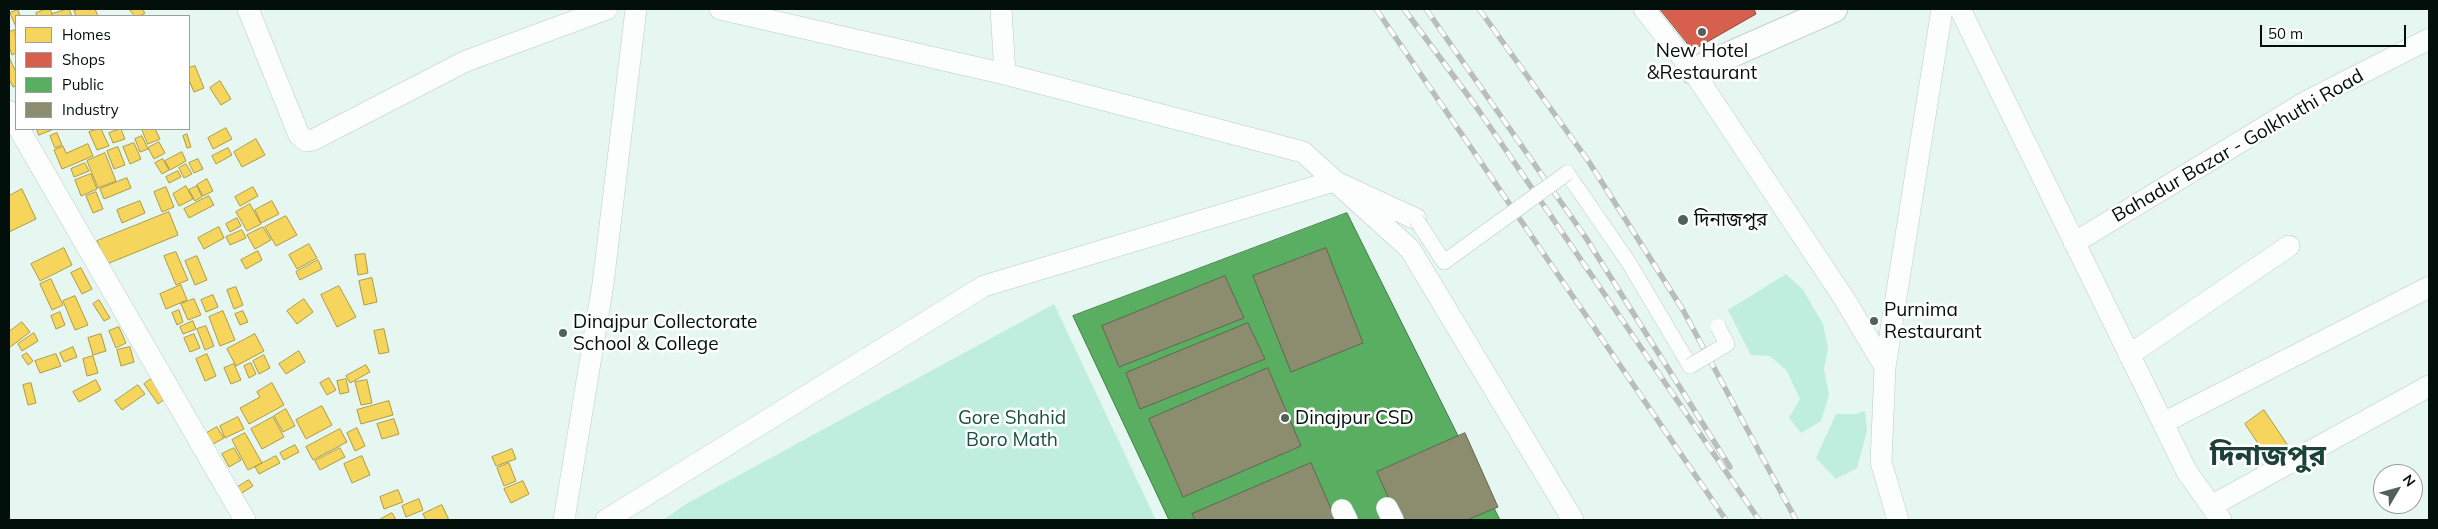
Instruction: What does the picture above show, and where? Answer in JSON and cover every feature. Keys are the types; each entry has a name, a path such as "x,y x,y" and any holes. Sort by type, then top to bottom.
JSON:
{"street":[{"path":"248,9 299,135 306,142 466,61 607,9"},
{"path":"564,520 603,284 636,9"},
{"path":"720,9 1005,74 1302,152 1410,249 1573,520"},
{"path":"1001,9 1005,74"},
{"path":"1644,9 1692,71 1845,300 1885,366"},
{"path":"1692,71 1834,9"},
{"path":"1898,520 1881,462 1885,366 1942,9"},
{"path":"1960,9 2186,472 2216,513 2429,386"},
{"name":"Bahadur Bazar - Golkhuthi Road","path":"2074,243 2309,100 2429,39"},
{"path":"9,111 15,122"},
{"path":"20,130 245,520"},
{"path":"606,520 984,286 1334,181 1416,219 1444,262 1567,174 1629,263 1690,366 1727,344 1718,327"},
{"path":"2129,355 2289,246"},
{"path":"2163,423 2429,287"}],"green space":[{"path":"1786,274 1803,290 1823,324 1828,348 1824,369 1829,395 1821,421 1801,433 1789,418 1800,399 1787,371 1770,356 1751,355 1728,310"},
{"name":"Gore Shahid Boro Math","path":"1054,304 1156,520 663,520 686,504"},
{"path":"1865,411 1867,431 1857,468 1836,479 1816,458 1836,414 1855,414"}],"building: Homes":[{"path":"50,9 53,15 37,15 36,13"},
{"path":"69,9 72,15 52,15"},
{"path":"79,9 95,9 98,15 76,15 74,11"},
{"path":"129,9 142,9 145,13 142,15 134,15"},
{"path":"18,10 20,15 15,15 15,25 10,13"},
{"path":"15,30 15,54 12,55 9,47 9,32"},
{"path":"9,57 15,70 15,86 13,87 9,79"},
{"path":"195,66 204,88 194,92 190,82 190,68"},
{"path":"220,81 231,99 221,105 210,88"},
{"path":"226,128 232,139 213,149 208,138"},
{"path":"37,130 52,130 39,135"},
{"path":"101,130 109,146 97,150 89,132"},
{"path":"121,130 125,139 113,143 109,133"},
{"path":"142,130 156,130 160,139 148,144"},
{"path":"57,133 62,145 55,148 50,136"},
{"path":"187,134 191,147 187,148 183,136"},
{"path":"142,136 148,149 140,152 135,139"},
{"path":"256,139 265,155 242,167 234,152"},
{"path":"159,142 165,153 154,159 148,148"},
{"path":"134,143 141,159 130,164 123,147"},
{"path":"88,144 93,156 62,169 54,150 63,146 66,153"},
{"path":"118,147 125,165 114,169 107,151"},
{"path":"228,148 232,155 216,164 212,156"},
{"path":"182,152 186,161 170,170 165,161"},
{"path":"105,153 116,181 98,188 87,161"},
{"path":"163,159 169,170 162,174 155,163"},
{"path":"198,159 203,169 194,173 189,163"},
{"path":"85,163 89,171 74,177 71,169"},
{"path":"186,164 192,174 184,178 179,168"},
{"path":"178,171 181,177 169,183 166,177"},
{"path":"91,174 97,189 81,196 75,180"},
{"path":"127,178 131,188 104,199 100,189"},
{"path":"207,179 213,191 203,196 197,185"},
{"path":"186,186 193,199 179,206 173,194"},
{"path":"197,186 202,197 195,201 189,190"},
{"path":"166,187 174,207 162,212 154,192"},
{"path":"253,187 258,196 240,206 235,197"},
{"path":"22,189 36,219 9,232 9,196"},
{"path":"96,192 103,209 93,213 86,196"},
{"path":"209,196 214,205 189,218 184,209"},
{"path":"140,201 145,213 122,223 117,210"},
{"path":"272,201 279,214 261,223 255,210"},
{"path":"250,204 261,224 247,231 236,212"},
{"path":"169,212 178,235 107,264 97,241"},
{"path":"286,216 297,235 276,246 265,227"},
{"path":"237,218 241,226 230,232 226,224"},
{"path":"219,227 224,238 204,249 198,238"},
{"path":"263,227 271,240 255,249 247,235"},
{"path":"242,230 246,238 230,245 226,237"},
{"path":"309,244 317,258 297,269 289,255"},
{"path":"64,248 72,265 40,281 31,264"},
{"path":"258,251 262,260 246,269 241,260"},
{"path":"176,252 188,280 176,285 164,256"},
{"path":"365,254 368,273 358,275 355,255"},
{"path":"197,256 207,280 195,285 185,261"},
{"path":"318,260 322,269 300,280 296,272"},
{"path":"81,268 92,289 82,294 71,273"},
{"path":"372,278 377,302 364,305 359,281"},
{"path":"51,279 63,305 52,310 40,284"},
{"path":"181,285 187,300 166,309 160,294"},
{"path":"339,286 356,317 337,327 321,295"},
{"path":"236,287 243,305 234,309 227,290"},
{"path":"213,295 218,307 206,312 201,300"},
{"path":"75,296 88,325 75,330 63,301"},
{"path":"194,299 201,315 188,320 181,304"},
{"path":"304,299 313,312 297,324 287,311"},
{"path":"99,300 110,318 104,321 93,304"},
{"path":"179,310 183,322 177,325 172,313"},
{"path":"223,311 235,340 220,346 209,317"},
{"path":"243,311 248,322 240,325 235,314"},
{"path":"60,312 65,325 56,329 51,316"},
{"path":"193,321 196,329 183,334 180,327"},
{"path":"22,322 30,332 9,348 9,332"},
{"path":"206,326 214,346 205,350 197,329"},
{"path":"119,327 126,343 116,348 109,331"},
{"path":"384,329 389,352 379,354 374,331"},
{"path":"34,333 38,341 22,351 18,344"},
{"path":"101,334 106,351 93,355 88,338"},
{"path":"194,334 200,348 190,352 184,338"},
{"path":"255,334 264,351 236,366 227,349"},
{"path":"73,347 77,357 64,362 60,353"},
{"path":"130,347 134,362 121,366 117,350"},
{"path":"299,351 305,362 286,374 279,364"},
{"path":"27,353 33,361 28,365 22,356"},
{"path":"56,354 61,366 40,373 35,361"},
{"path":"207,354 216,376 205,381 196,359"},
{"path":"264,355 270,368 259,374 253,361"},
{"path":"93,356 98,373 87,376 83,359"},
{"path":"251,363 256,374 249,378 244,366"},
{"path":"234,364 241,380 231,384 224,368"},
{"path":"366,365 370,372 350,383 346,376"},
{"path":"329,378 336,390 327,395 320,383"},
{"path":"151,379 166,398 158,404 144,384"},
{"path":"346,379 349,392 340,394 337,381"},
{"path":"96,380 101,390 79,402 73,392"},
{"path":"367,380 372,403 361,405 355,382"},
{"path":"31,383 36,403 28,405 23,385"},
{"path":"272,383 284,405 249,424 240,408 260,397 257,392"},
{"path":"138,385 145,394 122,410 115,401"},
{"path":"389,401 393,415 361,424 357,410"},
{"path":"322,406 332,425 306,439 296,420"},
{"path":"286,409 295,426 283,432 274,416"},
{"path":"2264,410 2291,450 2271,463 2245,424"},
{"path":"238,417 244,429 225,438 220,426"},
{"path":"273,417 284,437 262,449 251,429"},
{"path":"394,419 399,434 382,439 377,424"},
{"path":"217,427 224,438 206,448 200,437"},
{"path":"357,428 365,446 355,451 347,433"},
{"path":"340,429 347,442 313,460 306,447"},
{"path":"245,433 262,463 248,470 232,440"},
{"path":"295,445 299,452 284,460 280,453"},
{"path":"234,448 241,460 229,467 222,454"},
{"path":"340,448 345,457 320,470 315,461"},
{"path":"512,449 516,459 496,466 492,457"},
{"path":"276,456 280,463 259,474 255,467"},
{"path":"362,456 370,475 352,483 344,464"},
{"path":"509,463 516,481 504,486 497,468"},
{"path":"249,480 253,486 237,496 233,490"},
{"path":"523,481 529,494 511,503 504,489"},
{"path":"398,490 403,502 384,509 380,497"},
{"path":"419,499 423,510 406,517 402,506"},
{"path":"442,505 449,520 426,520 423,514"},
{"path":"392,513 396,520 381,519"}],"building: Shops":[{"name":"New Hotel &Restaurant","path":"1660,9 1754,9 1756,14 1693,50"}],"building: Public":[{"name":"Dinajpur CSD","path":"1347,213 1500,520 1169,520 1073,316"}],"building: Industry":[{"path":"1326,248 1363,343 1291,372 1253,276"},
{"path":"1225,276 1244,318 1119,367 1102,326"},
{"path":"1248,323 1265,359 1140,409 1126,373"},
{"path":"1268,368 1301,446 1183,497 1149,419"},
{"path":"1465,433 1498,507 1467,520 1398,520 1377,472"},
{"path":"1311,463 1336,520 1195,520 1192,514"}],"railway":[{"path":"1376,9 1726,520"},
{"path":"1404,9 1475,105 1759,520"},
{"path":"1426,9 1586,238 1730,467"},
{"path":"1479,9 1589,162 1683,310 1796,520"}],"place":[{"name":"New Hotel &Restaurant","path":"1702,32"},
{"name":"দিনাজপুর","path":"1683,220"},
{"name":"Purnima Restaurant","path":"1874,321"},
{"name":"Dinajpur Collectorate School & College","path":"563,333"},
{"name":"Dinajpur CSD","path":"1285,418"}],"district":[{"name":"দিনাজপুর","path":"2268,456"}]}
